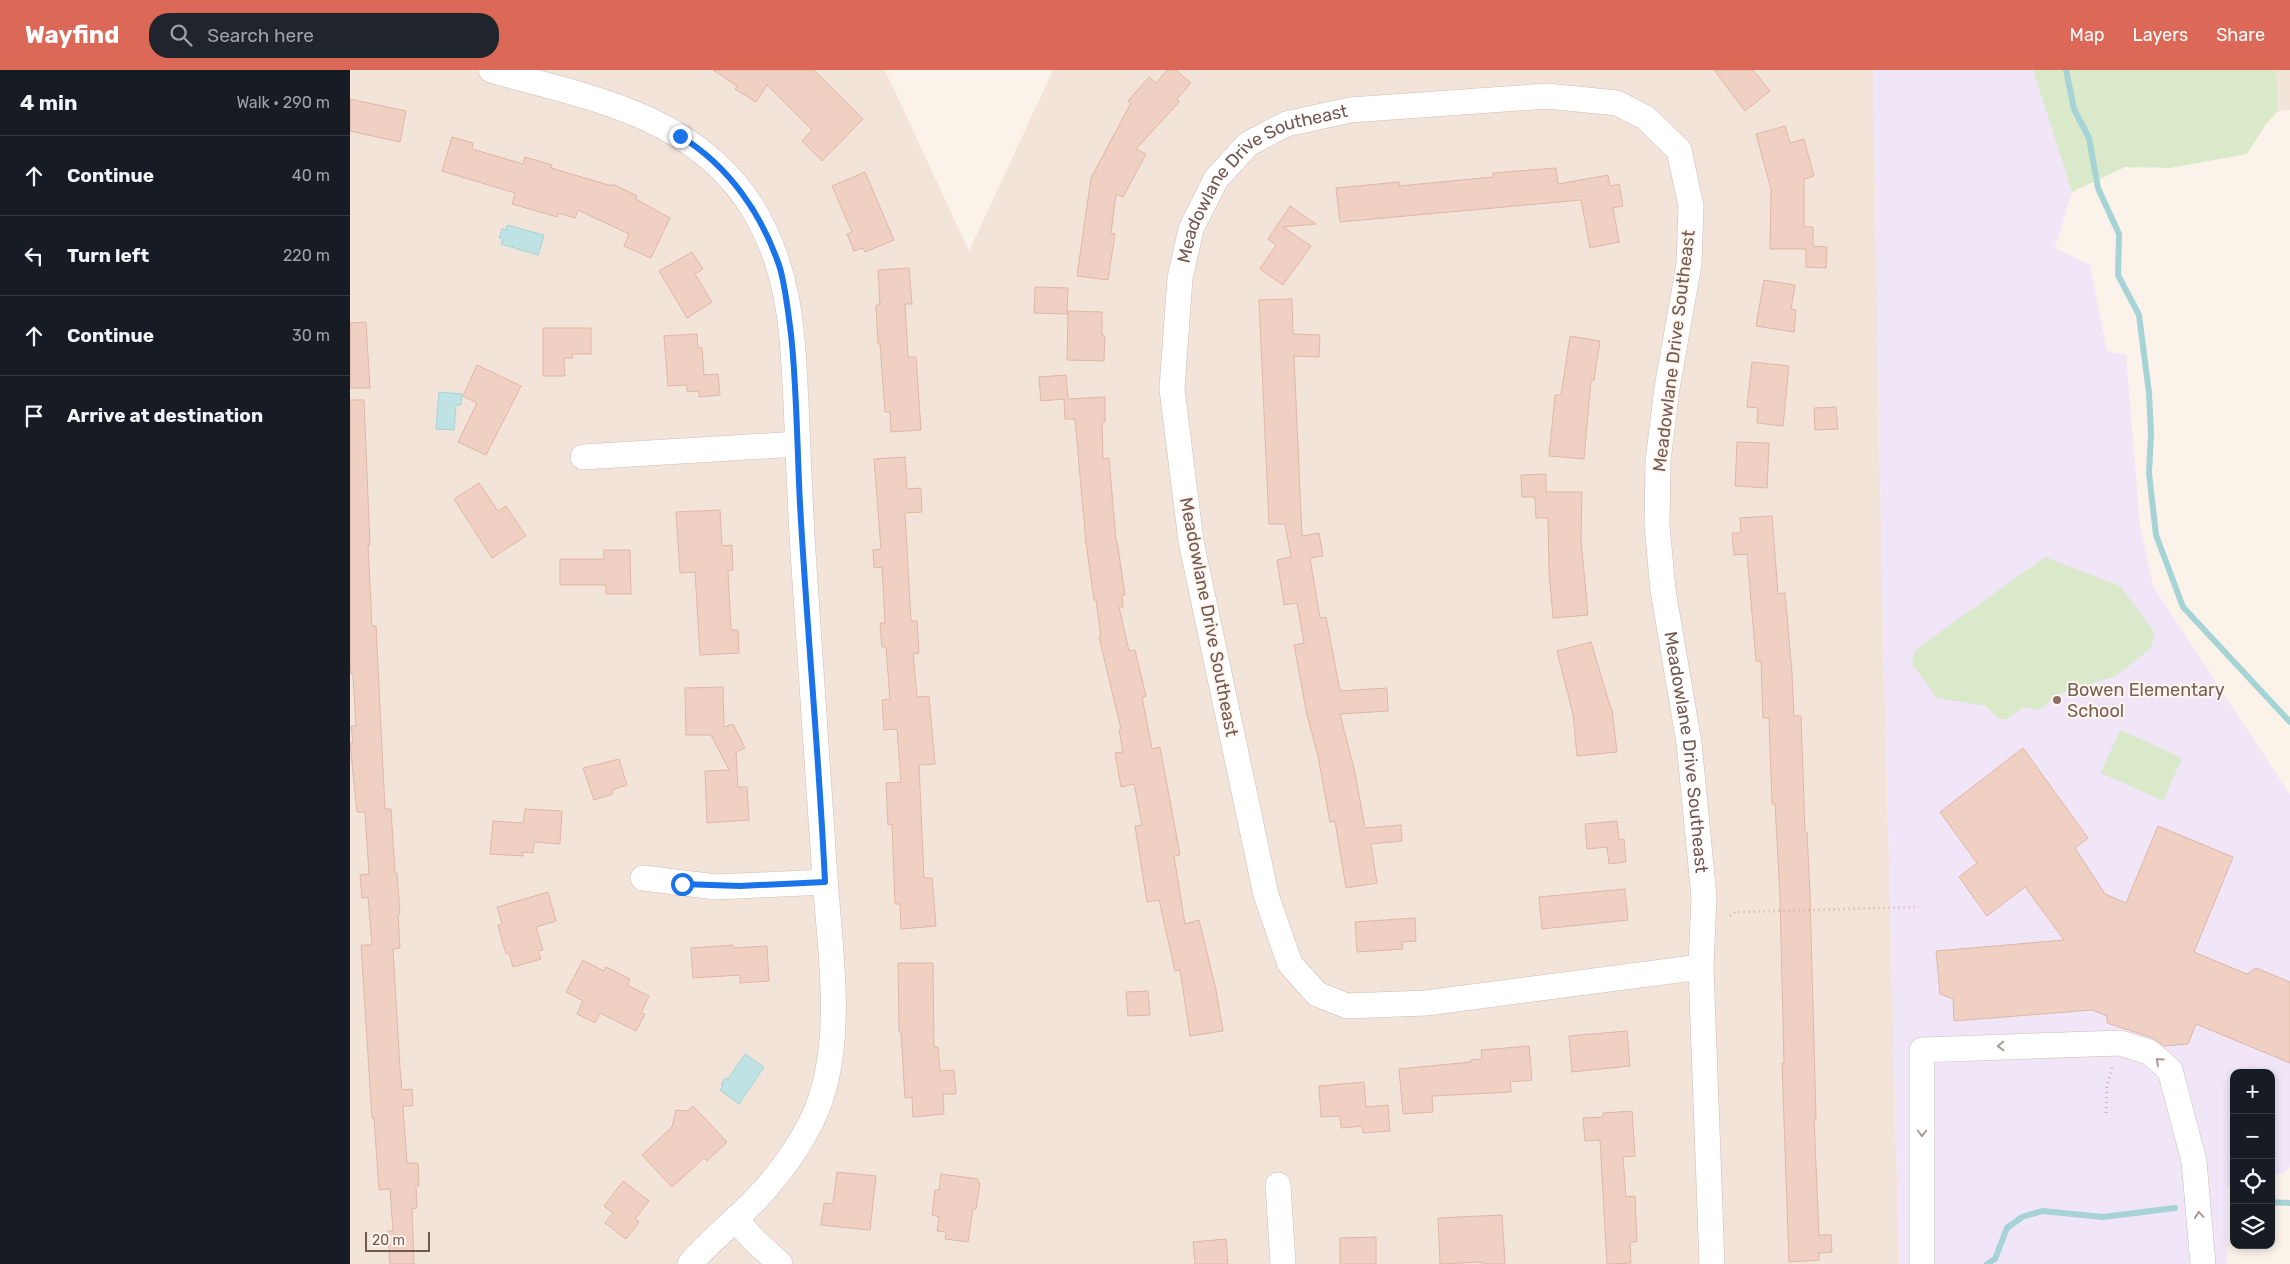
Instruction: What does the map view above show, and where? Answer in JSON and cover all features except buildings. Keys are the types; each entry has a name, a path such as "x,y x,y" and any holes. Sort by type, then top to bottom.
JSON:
{"street":[{"path":"491,70 629,110 655,121 705,152 744,195 761,221 773,250 787,298 793,354 832,971 832,1045 820,1101 795,1150 756,1199 690,1264"},
{"name":"Meadowlane Drive Southeast","path":"1701,967 1426,1003 1347,1006 1317,994 1290,964 1266,896 1191,541 1172,389 1180,278 1191,229 1216,179 1248,144 1286,124 1350,110 1547,96 1618,103 1646,118 1679,150 1691,206 1689,264 1664,406 1658,461 1658,526 1663,590 1689,743 1704,897 1701,967 1712,1264"},
{"path":"583,457 798,444"},
{"path":"643,878 716,887 825,882"},
{"path":"1922,1264 1922,1050 2120,1043 2149,1052 2170,1070 2194,1161 2203,1264"},
{"path":"1278,1185 1282,1264"},
{"path":"736,1219 754,1240 780,1264"}],"path":[{"path":"1730,916 1735,912 1919,907"},
{"path":"2106,1113 2107,1085 2120,1043"}],"shaded area":[{"path":"350,70 885,70 969,251 1053,70 1873,70 1882,584 1899,1264 350,1264"},
{"name":"Bowen Elementary School","path":"1873,70 2033,70 2072,192 2055,248 2090,265 2107,351 2126,355 2140,526 2153,586 2290,795 2290,1167 2283,1173 2275,1175 2275,1069 2230,1069 2230,1187 2227,1188 2227,1264 1899,1264 1882,584"},
{"path":"2276,70 2290,70 2290,110 2278,111"}],"green space":[{"path":"2033,70 2276,70 2278,111 2266,124 2247,154 2170,168 2125,167 2072,192"},
{"path":"2045,557 2120,586 2155,633 2151,648 2116,676 2061,693 2039,710 2024,707 2006,720 1997,718 1986,706 1937,698 1912,664 1915,650"},
{"path":"2120,730 2182,758 2163,801 2101,773"}],"water":[{"path":"507,225 544,235 538,255 501,244 503,239 499,238 502,229 506,230"},
{"path":"439,392 462,394 461,405 456,405 454,430 436,429"},
{"path":"745,1054 764,1067 739,1104 720,1090 725,1078 728,1079"}],"waterway":[{"path":"2066,70 2074,109 2089,138 2098,188 2119,234 2118,275 2139,315 2149,393 2151,434 2149,473 2156,535 2183,607 2290,722"},
{"path":"2275,1202 2290,1203"},
{"path":"1987,1264 1995,1259 2007,1228 2022,1217 2042,1211 2103,1217 2175,1208"}],"place":[{"name":"Bowen Elementary School","path":"2057,700"}],"route":[{"path":"680,136 705,152 744,195 761,221 780,270 787,298 793,354 800,505 825,882 716,887 682,884"}]}
